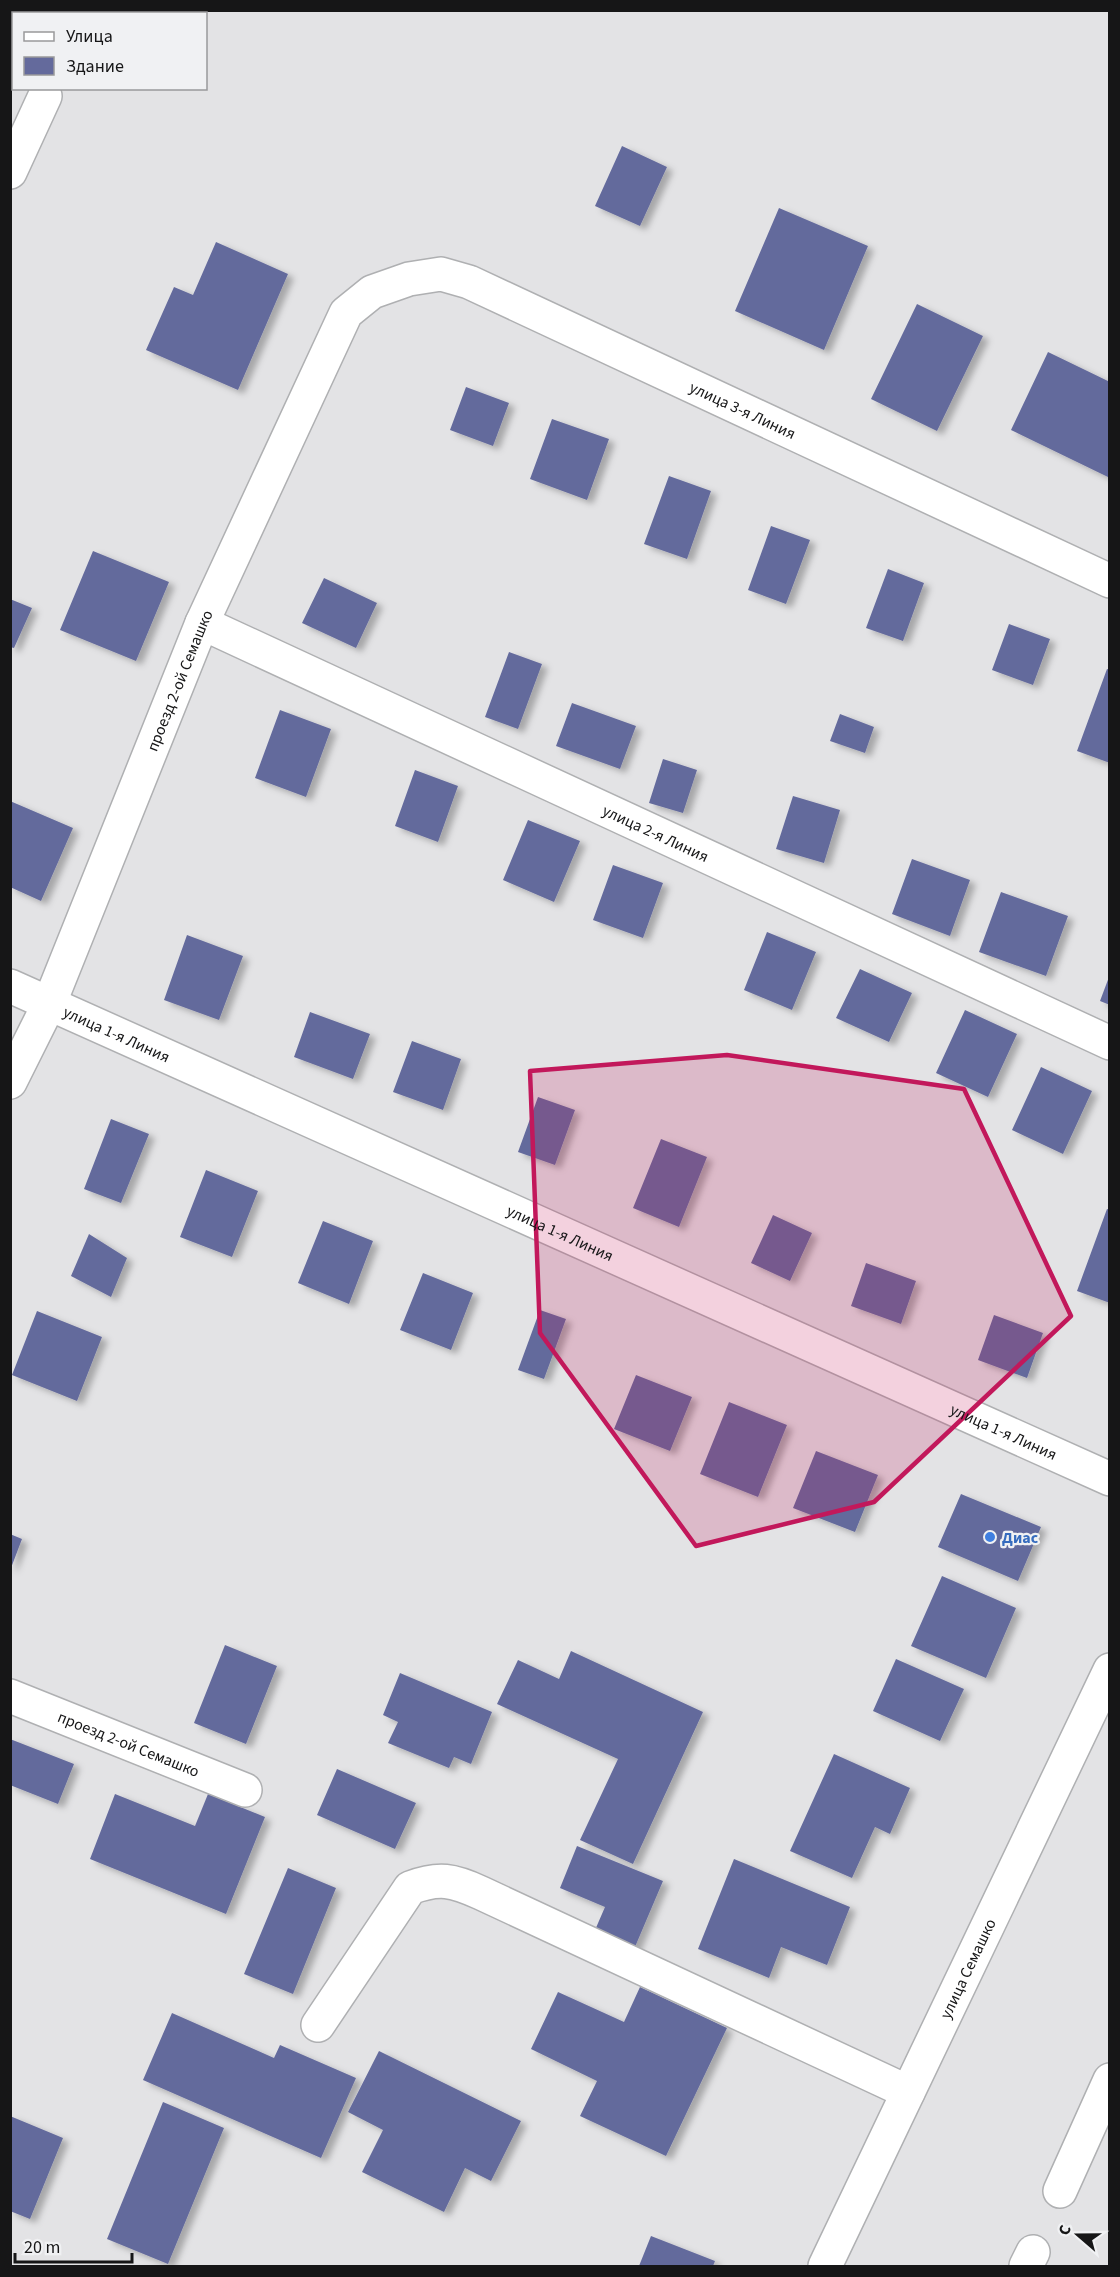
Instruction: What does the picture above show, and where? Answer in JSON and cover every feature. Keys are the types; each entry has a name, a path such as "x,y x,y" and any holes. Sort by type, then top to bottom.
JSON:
{"street":[{"path":"10,172 45,96"},
{"name":"улица 3-я Линия","path":"372,292 409,279 441,274 469,282 1110,580"},
{"name":"проезд 2-ой Семашко","path":"10,1082 50,1002 202,623 346,313 372,292"},
{"name":"улица 2-я Линия","path":"202,623 1110,1043"},
{"name":"улица 1-я Линия","path":"10,986 1110,1479"},
{"name":"улица Семашко","path":"825,2266 1110,1670"},
{"name":"проезд 2-ой Семашко","path":"10,1696 245,1791"},
{"path":"318,2025 410,1888 428,1881 449,1881 481,1893 908,2092"},
{"path":"1060,2191 1110,2080"}],"highlighted area":[{"path":"727,1055 964,1089 1071,1316 874,1502 696,1546 540,1333 530,1071"}],"building":[{"path":"622,146 667,167 640,226 595,206"},
{"path":"779,208 868,246 824,350 735,311"},
{"path":"216,242 288,274 238,390 146,350 174,287 193,295"},
{"path":"917,304 983,336 937,431 871,399"},
{"path":"1048,352 1110,382 1108,477 1011,430"},
{"path":"466,387 509,403 493,446 450,430"},
{"path":"552,419 609,439 587,500 530,479"},
{"path":"669,476 711,491 687,559 644,544"},
{"path":"771,526 810,540 786,604 748,590"},
{"path":"93,551 169,582 136,661 60,630"},
{"path":"888,569 924,583 903,641 866,628"},
{"path":"324,578 377,603 356,648 302,623"},
{"path":"10,599 32,608 14,648 10,647"},
{"path":"1009,624 1050,639 1033,685 992,670"},
{"path":"509,652 542,664 518,729 485,717"},
{"path":"1107,669 1110,670 1110,763 1077,751"},
{"path":"572,703 636,726 620,769 556,746"},
{"path":"280,710 331,729 306,797 255,778"},
{"path":"840,714 874,727 865,753 830,741"},
{"path":"663,759 697,770 683,813 649,803"},
{"path":"415,770 458,786 438,842 395,826"},
{"path":"793,796 840,810 824,863 776,849"},
{"path":"10,801 73,828 41,901 10,887"},
{"path":"528,820 580,841 554,902 503,880"},
{"path":"912,859 970,880 950,936 892,914"},
{"path":"613,865 663,883 643,938 593,920"},
{"path":"1001,892 1068,916 1046,976 979,952"},
{"path":"767,932 816,952 792,1010 744,990"},
{"path":"187,935 243,956 219,1020 164,1000"},
{"path":"860,969 912,993 889,1042 836,1018"},
{"path":"1110,977 1110,1005 1100,1001"},
{"path":"965,1010 1017,1034 988,1097 936,1073"},
{"path":"310,1012 370,1034 353,1079 294,1057"},
{"path":"412,1041 461,1059 443,1110 393,1092"},
{"path":"1041,1067 1092,1091 1063,1154 1012,1130"},
{"path":"538,1097 575,1110 555,1165 518,1152"},
{"path":"111,1119 149,1134 121,1203 84,1189"},
{"path":"661,1139 707,1157 679,1227 633,1208"},
{"path":"206,1170 258,1191 232,1257 180,1237"},
{"path":"1107,1209 1110,1210 1110,1303 1077,1291"},
{"path":"773,1215 812,1233 790,1281 751,1263"},
{"path":"323,1221 373,1241 349,1304 298,1283"},
{"path":"89,1234 127,1258 111,1297 71,1276"},
{"path":"866,1263 916,1281 901,1324 851,1306"},
{"path":"423,1273 473,1293 451,1350 400,1330"},
{"path":"540,1310 566,1319 544,1379 518,1370"},
{"path":"37,1311 102,1337 77,1401 12,1375"},
{"path":"994,1315 1043,1333 1027,1378 978,1360"},
{"path":"636,1375 692,1397 670,1451 614,1429"},
{"path":"729,1402 787,1425 758,1497 700,1474"},
{"path":"816,1451 878,1475 855,1532 793,1508"},
{"name":"Диас","path":"961,1494 1041,1527 1018,1581 938,1547"},
{"path":"10,1534 22,1539 11,1568 10,1568"},
{"path":"942,1576 1016,1608 986,1678 911,1646"},
{"path":"225,1645 277,1666 246,1744 194,1723"},
{"path":"571,1651 703,1712 633,1864 580,1840 618,1759 497,1704 518,1660 559,1679"},
{"path":"896,1659 964,1689 940,1741 873,1711"},
{"path":"400,1673 492,1712 471,1764 454,1757 449,1768 388,1743 398,1722 383,1715"},
{"path":"10,1739 74,1764 58,1804 10,1785"},
{"path":"834,1754 910,1788 890,1834 875,1827 852,1878 790,1851"},
{"path":"337,1769 416,1803 395,1849 317,1815"},
{"path":"115,1794 195,1826 208,1794 265,1817 226,1914 90,1859"},
{"path":"577,1846 663,1881 632,1954 592,1937 605,1907 560,1888"},
{"path":"734,1859 850,1907 827,1965 781,1947 769,1978 698,1949"},
{"path":"288,1868 336,1888 293,1994 244,1974"},
{"path":"640,1987 727,2028 666,2156 580,2116 597,2081 531,2049 558,1992 624,2022"},
{"path":"172,2013 274,2058 280,2045 356,2078 321,2158 143,2080"},
{"path":"379,2051 521,2121 491,2181 465,2168 444,2212 362,2172 383,2130 348,2112"},
{"path":"163,2102 224,2128 168,2264 107,2239"},
{"path":"10,2116 63,2138 30,2219 10,2211"},
{"path":"651,2236 715,2261 713,2266 639,2266"}],"place":[{"name":"Диас","path":"990,1537"}]}
